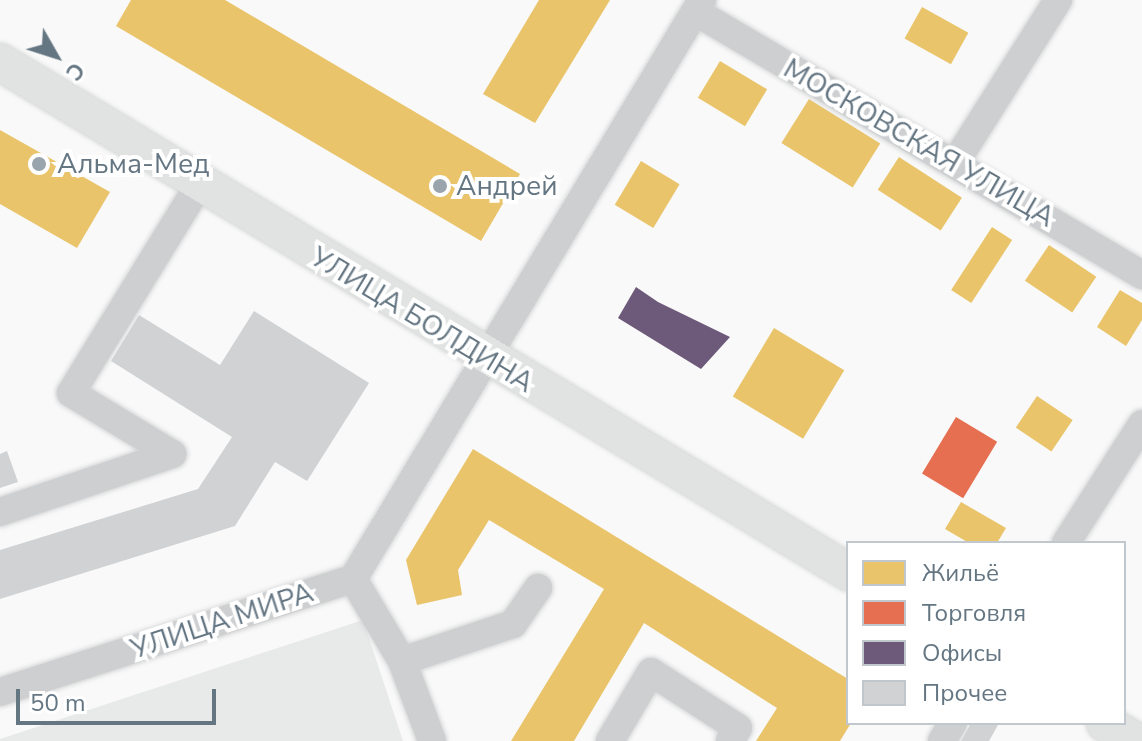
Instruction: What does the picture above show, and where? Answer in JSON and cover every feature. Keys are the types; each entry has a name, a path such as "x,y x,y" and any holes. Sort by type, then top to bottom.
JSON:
{"main road":[{"name":"УЛИЦА БОЛДИНА","path":"0,62 485,358 846,571"},
{"path":"1108,725 1135,741"}],"street":[{"path":"955,163 1058,0"},
{"path":"432,741 402,661 353,579 699,6"},
{"name":"МОСКОВСКАЯ УЛИЦА","path":"699,6 1142,275"},
{"path":"0,512 172,454 71,393 199,185"},
{"path":"1067,541 1142,424"},
{"name":"УЛИЦА МИРА","path":"0,692 353,579"},
{"path":"402,661 513,624 538,588"},
{"path":"610,741 651,672 738,728 730,741"}],"shaded area":[{"path":"363,620 403,741 0,741 0,739"}],"building: Жильё":[{"path":"131,0 225,0 520,174 481,241 116,26"},
{"path":"539,0 610,0 535,123 483,94"},
{"path":"922,7 968,33 951,64 905,38"},
{"path":"720,61 767,89 745,126 698,98"},
{"path":"809,99 880,144 853,188 781,143"},
{"path":"0,130 110,192 77,248 0,204"},
{"path":"899,157 962,198 941,231 878,190"},
{"path":"641,161 680,184 653,228 615,205"},
{"path":"992,227 1012,240 971,303 951,290"},
{"path":"1049,245 1096,277 1072,313 1025,281"},
{"path":"1120,290 1142,303 1142,320 1126,346 1097,327"},
{"path":"774,328 844,370 803,439 733,397"},
{"path":"1037,396 1073,420 1051,452 1016,428"},
{"path":"473,449 846,678 846,725 850,725 840,741 756,741 777,708 644,623 574,741 511,741 604,589 489,520 458,570 462,595 417,605 406,560"},
{"path":"961,502 1006,528 998,541 966,541 945,529"}],"building: Торговля":[{"path":"956,417 997,442 963,498 922,474"}],"building: Офисы":[{"path":"636,287 658,302 730,337 701,369 618,318"}],"building: Прочее":[{"path":"254,311 369,383 307,481 275,462 235,526 0,599 0,550 198,489 232,437 111,361 139,315 220,365"},
{"path":"7,451 18,482 0,488 0,454"},
{"path":"970,725 998,725 989,741 961,741"}],"place":[{"name":"Альма-Мед","path":"39,164"},
{"name":"Андрей","path":"440,186"}]}
